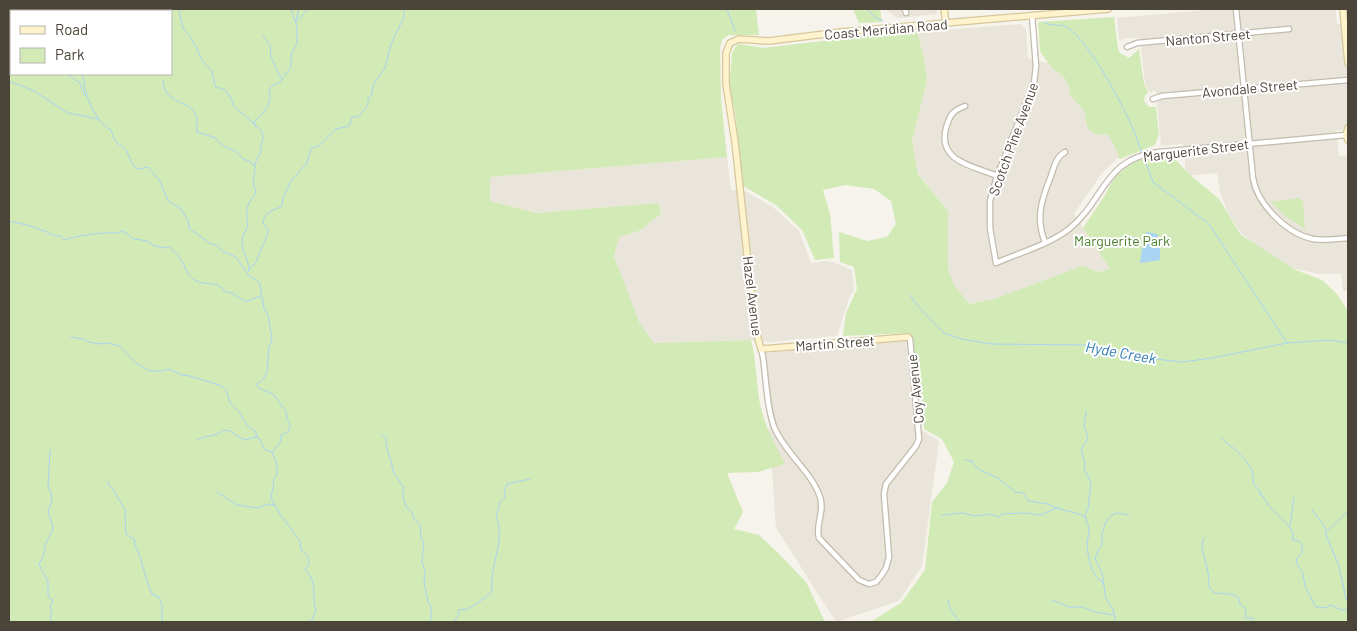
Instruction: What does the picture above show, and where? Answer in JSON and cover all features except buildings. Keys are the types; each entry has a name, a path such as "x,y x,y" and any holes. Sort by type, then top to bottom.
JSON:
{"street":[{"path":"944,9 946,23"},
{"name":"Coast Meridian Road","path":"728,47 732,41 739,39 769,41 1108,9"},
{"path":"1236,9 1255,187 1261,200 1270,212 1295,232 1321,240 1348,238"},
{"path":"1343,9 1348,63"},
{"name":"Scotch Pine Avenue","path":"996,263 989,217 991,196 997,176 1034,83 1036,66 1032,16"},
{"name":"Nanton Street","path":"1127,47 1136,43 1289,29"},
{"name":"Hazel Avenue","path":"728,47 725,64 726,89 735,136 755,328 763,357 770,415 775,429 815,486 821,499 822,513 817,531"},
{"name":"Avondale Street","path":"1153,99 1162,96 1348,80"},
{"path":"965,106 954,111 950,116 944,136 947,148 954,158 959,161 997,176"},
{"path":"1347,137 1348,128"},
{"name":"Marguerite Street","path":"996,263 1065,232 1078,221 1112,174 1129,161 1149,153 1347,137"},
{"path":"1045,242 1039,220 1041,202 1059,157 1064,152"},
{"name":"Martin Street","path":"761,349 908,337"},
{"name":"Coy Avenue","path":"817,531 820,540 862,582 873,584 881,576 890,553 884,494 885,487 888,480 920,439 910,339 908,337"}],"shaded area":[{"path":"886,9 937,9 937,14 899,18 886,11"},
{"path":"1217,9 1336,9 1337,24 1348,23 1348,123 1342,130 1336,130 1339,156 1348,155 1348,291 1343,291 1341,274 1319,274 1296,269 1286,265 1253,243 1242,234 1229,215 1220,192 1217,173 1186,176 1183,144 1161,146 1156,91 1149,92 1145,85 1140,38 1126,38 1121,41 1119,39 1117,18"},
{"path":"1021,24 1026,29 1028,58 1048,63 1064,77 1068,84 1070,95 1084,111 1087,126 1095,134 1109,135 1120,156 1102,173 1074,214 1110,269 1099,272 1082,266 994,299 968,304 954,285 948,268 948,211 918,173 912,141 927,80 924,58 917,32"},
{"path":"727,157 731,190 745,191 773,207 799,231 811,263 826,261 852,270 854,290 850,296 837,336 770,342 751,340 654,343 640,324 614,256 619,237 639,231 661,214 659,203 536,213 490,201 489,177"},
{"path":"906,341 915,426 939,441 922,566 899,601 836,622 776,528 764,353"}],"green space":[{"path":"9,9 756,9 759,35 729,35 723,39 720,47 721,98 727,157 490,177 490,201 536,213 659,203 661,214 639,231 619,237 614,256 640,324 654,343 751,340 763,415 785,464 758,472 727,473 743,512 734,529 759,535 780,555 806,582 825,622 9,622"},
{"path":"853,9 880,9 882,22 859,23"},
{"path":"1114,17 1120,53 1129,58 1139,49 1144,84 1148,92 1144,101 1149,107 1156,107 1159,134 1155,145 1120,159 1109,135 1091,132 1087,126 1084,111 1070,95 1068,84 1064,77 1053,69 1040,51 1038,22"},
{"name":"Marguerite Park","path":"917,32 924,58 927,80 912,141 918,174 948,211 948,268 954,285 969,304 994,299 1082,266 1099,272 1110,269 1083,228 1114,178 1129,165 1157,153 1170,154 1189,174 1219,199 1241,235 1296,270 1322,280 1337,294 1348,311 1348,622 870,622 901,603 925,570 932,502 947,483 954,462 942,439 924,429 922,402 911,333 843,336 846,313 857,289 854,267 840,262 839,232 867,241 887,237 896,224 891,201 874,189 845,185 823,190 830,214 834,258 815,260 802,230 776,205 743,186 735,111 729,92 732,53 736,46 740,44 763,48 891,33"},
{"path":"1299,198 1303,202 1305,229 1286,217 1271,202"}],"water":[{"path":"1147,232 1157,234 1160,242 1160,260 1140,263 1144,236"}],"waterway":[{"path":"179,9 184,30 192,39 203,62 211,70 216,87 225,90 234,106 262,131 261,152 255,166"},
{"path":"256,127 254,122 264,111 270,100 269,90 273,85 280,82 291,67 291,55 297,43 297,26 291,9"},
{"path":"296,20 299,9"},
{"path":"297,21 308,9"},
{"path":"248,272 255,264 267,236 268,230 263,223 265,217 281,207 291,181 307,163 311,148 319,146 336,129 349,126 352,117 358,117 368,105 368,98 372,95 373,85 385,68 391,44 404,17 404,9"},
{"name":"Hyde Creek","path":"727,9 735,31"},
{"path":"866,9 883,21"},
{"path":"1045,23 1064,26 1072,31 1091,53 1123,109 1134,131 1142,154"},
{"path":"263,36 270,45 271,57 281,78"},
{"path":"69,75 80,83 85,96"},
{"path":"82,75 92,109 103,124 111,130 115,141 126,150 134,167 139,169 148,167 160,181 168,201 180,208 188,220 189,228 209,243 236,257 248,275 258,281 264,308 268,315 272,339 269,347 267,372 264,378 256,385 275,396 286,411 290,424 289,431 281,435 281,441 272,453"},
{"path":"163,80 164,88 168,94 193,110 197,118 197,132 216,138 222,145 235,151 255,167 253,181 256,190 255,195 249,202 247,214 248,228 242,239 249,270"},
{"path":"9,81 34,91 68,113 99,119"},
{"path":"1144,158 1153,182 1209,224 1287,343"},
{"path":"9,221 61,236 64,240 123,231 134,239 148,241 152,245 163,248 170,247 180,259 190,277 201,283 214,284 225,292 232,293 246,302 260,296"},
{"name":"Hyde Creek","path":"910,295 944,333 962,339 991,344 1089,345 1138,357 1182,362 1287,343 1329,340 1348,343"},
{"path":"71,337 84,339 88,342 120,346 136,363 150,371 169,369 182,375 222,386 227,392 230,403 241,414 249,427 256,432 256,436 259,438 264,449 272,452 277,464 277,475 273,480 274,485 271,496 280,514 300,541 301,550 308,556 309,565 305,569 311,577 313,584 316,610 311,622"},
{"path":"1086,411 1084,426 1088,438 1081,450 1085,463 1084,469 1091,482 1086,516 1089,530 1087,549 1093,571 1104,583"},
{"path":"197,440 218,434 223,430 230,431 244,440 257,437"},
{"path":"381,434 386,438 394,473 403,487 406,507 412,512 414,519 420,525 424,544 422,561 425,572 424,582 428,602 431,607 431,622"},
{"path":"1221,438 1248,463 1253,476 1253,483 1260,492 1260,495 1263,496 1266,502 1290,528 1294,534 1292,539 1302,544 1302,553 1297,558 1296,563 1302,572 1306,587 1316,607 1327,608 1330,605 1342,610 1348,610"},
{"path":"50,450 48,487 52,501 48,510 53,529 45,545 44,554 39,565 48,581 48,597 53,600 50,607 52,622"},
{"path":"965,460 972,461 975,466 998,478 1015,492 1023,493 1029,501 1048,504 1058,508"},
{"path":"454,622 459,610 470,608 491,593 499,539 496,514 499,503 505,497 504,492 507,484 530,479"},
{"path":"108,482 126,511 126,534 135,540 134,543 152,594 159,597 162,604 162,622"},
{"path":"217,492 237,505 257,508 269,504 275,505"},
{"path":"1290,526 1294,498"},
{"path":"942,515 962,513 975,516 991,514 999,517 1002,514 1025,513 1041,515 1056,508 1083,515 1085,518"},
{"path":"1312,510 1325,528 1339,566 1348,602"},
{"path":"1327,531 1348,511"},
{"path":"1116,622 1113,609 1106,599 1102,573 1095,559 1102,545 1103,531 1109,518 1116,513 1129,515"},
{"path":"1204,538 1202,551 1210,589 1214,592 1238,597 1240,604 1246,609 1245,618 1253,618 1253,622"},
{"path":"948,600 950,609 960,622"},
{"path":"1052,600 1069,607 1082,607 1113,615"}]}
